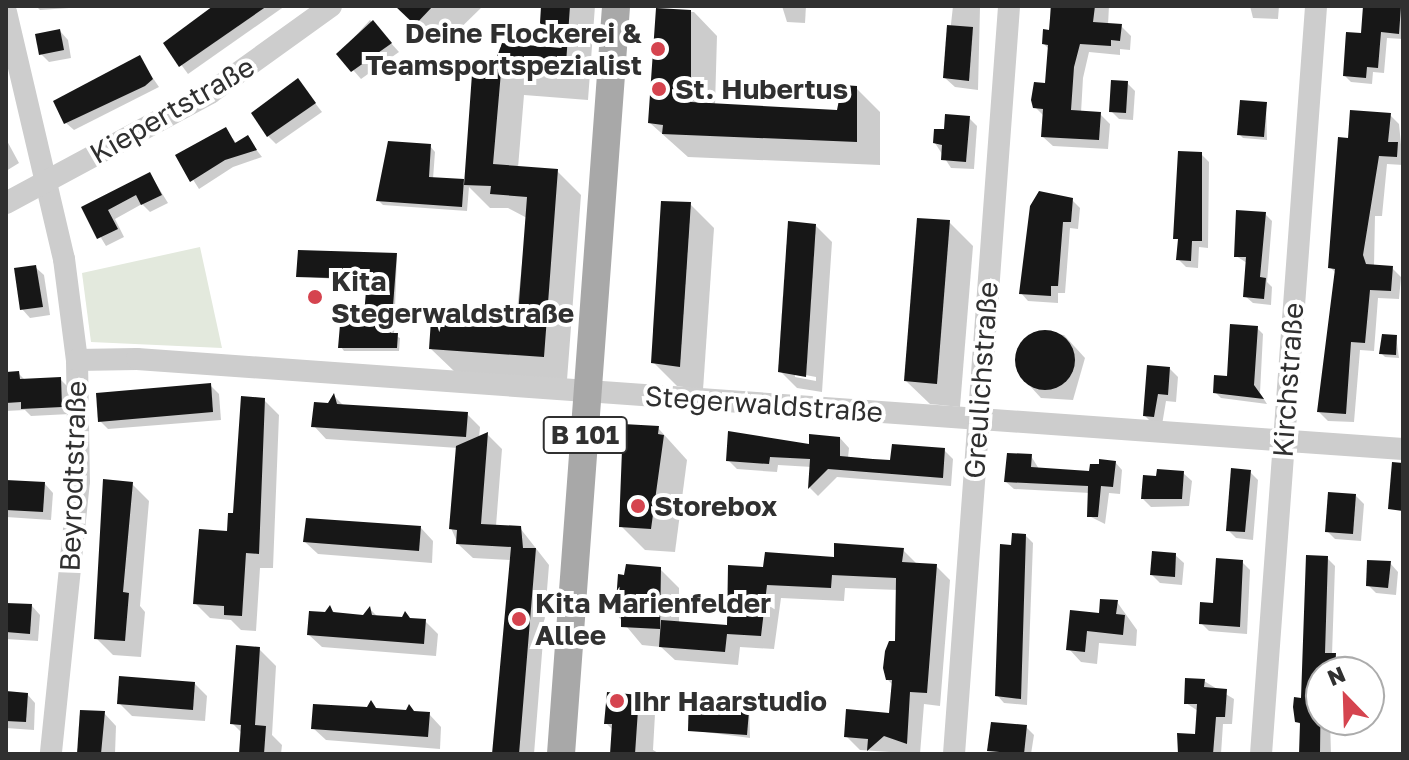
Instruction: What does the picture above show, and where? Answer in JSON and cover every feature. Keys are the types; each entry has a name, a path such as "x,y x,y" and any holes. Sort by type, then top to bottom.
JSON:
{"main road":[{"name":"B 101","path":"561,754 616,6"}],"street":[{"name":"Kiepertstraße","path":"6,203 210,93 331,6"},
{"name":"Greulichstraße","path":"954,754 1009,6"},
{"name":"Kirchstraße","path":"1261,754 1316,6"},
{"name":"Beyrodtstraße","path":"6,12 64,259 77,360 79,481 51,754"},
{"name":"Stegerwaldstraße","path":"77,360 137,359 1403,449"}],"shaded area":[{"path":"200,247 222,348 91,342 82,273"}],"building":[{"path":"213,6 267,6 179,67 163,43"},
{"path":"395,6 433,6 415,25"},
{"path":"541,6 570,6 565,78 501,72 493,164 558,169 544,357 429,349 431,320 513,326 518,315 527,197 490,194 491,186 464,185 473,60 495,62 502,43 562,48 540,23"},
{"path":"1051,6 1095,6 1093,22 1122,24 1120,41 1111,40 1111,46 1080,44 1074,67 1071,110 1101,112 1099,140 1041,137 1043,109 1033,108 1031,100 1034,82 1045,83 1048,45 1042,44 1043,29 1049,30"},
{"path":"1363,6 1401,6 1399,34 1381,32 1378,68 1367,67 1366,78 1343,76 1346,32 1361,33"},
{"path":"656,8 691,10 691,102 837,110 842,85 857,86 857,142 662,134 663,125 648,123"},
{"path":"373,20 392,43 351,72 336,54"},
{"path":"947,25 973,27 969,81 943,78"},
{"path":"60,29 64,50 39,55 35,34"},
{"path":"140,55 153,79 145,86 64,124 53,101"},
{"path":"298,78 316,103 267,137 251,113"},
{"path":"1111,80 1128,81 1126,113 1109,112"},
{"path":"1240,100 1267,102 1264,137 1237,135"},
{"path":"1350,110 1391,113 1388,142 1398,142 1397,157 1379,156 1363,255 1366,264 1393,266 1391,291 1370,290 1365,343 1351,342 1346,414 1317,412 1335,269 1328,268 1338,137 1348,138"},
{"path":"945,114 970,116 966,162 941,160 942,145 933,143 934,129 944,129"},
{"path":"226,127 235,143 248,135 257,150 225,160 190,182 175,155"},
{"path":"388,141 431,144 429,177 464,179 462,207 376,201"},
{"path":"1178,151 1202,152 1202,241 1192,241 1191,261 1176,260 1178,239 1173,239"},
{"path":"150,172 162,195 141,205 136,195 108,210 118,229 97,239 81,207"},
{"path":"1039,191 1073,198 1071,222 1063,222 1058,286 1051,286 1051,296 1019,294 1030,206"},
{"path":"661,201 691,202 680,367 651,363"},
{"path":"1236,210 1266,212 1260,277 1266,278 1264,299 1243,297 1246,257 1234,257"},
{"path":"917,218 950,220 937,384 904,381"},
{"path":"788,221 816,224 806,377 778,372"},
{"path":"298,250 397,253 391,333 398,333 397,348 338,348 341,313 364,315 367,279 296,277"},
{"path":"36,265 43,307 20,310 14,268"},
{"path":"1230,324 1258,326 1254,385 1264,399 1213,393 1214,375 1227,376"},
{"path":"1045,330 1056,332 1066,339 1073,349 1073,371 1066,381 1056,388 1045,390 1034,388 1024,381 1017,371 1015,360 1017,349 1024,339 1034,332"},
{"path":"1382,334 1397,335 1396,355 1379,354"},
{"path":"1147,365 1170,367 1168,395 1158,394 1154,417 1143,416"},
{"path":"19,371 20,379 61,377 62,407 21,409 21,402 6,403 6,372"},
{"path":"211,383 213,412 98,422 96,393"},
{"path":"334,393 337,404 468,412 466,437 311,427 314,402 328,403"},
{"path":"241,396 265,398 259,554 246,553 242,616 224,615 224,606 193,604 199,529 227,531 228,513 233,513"},
{"path":"623,424 659,426 658,434 664,435 651,529 619,527"},
{"path":"728,431 809,444 809,434 840,437 840,456 873,459 890,460 892,444 945,448 943,478 828,469 808,489 810,459 770,457 769,464 726,461"},
{"path":"488,432 481,524 521,526 523,548 536,548 519,754 492,754 511,547 456,544 457,530 449,529 456,446"},
{"path":"1007,453 1032,454 1031,467 1089,471 1090,464 1099,464 1099,459 1116,461 1113,487 1101,486 1098,517 1087,517 1088,486 1004,482"},
{"path":"1392,462 1403,463 1403,511 1388,509"},
{"path":"1231,468 1251,470 1245,532 1226,531"},
{"path":"1157,469 1184,471 1182,499 1141,499 1143,475 1156,476"},
{"path":"103,479 133,482 123,592 129,593 125,641 94,639"},
{"path":"6,480 45,482 43,512 6,510"},
{"path":"1328,492 1356,494 1353,534 1325,532"},
{"path":"306,518 421,526 419,551 303,542"},
{"path":"1012,533 1026,534 1021,699 995,696 1000,544 1011,545"},
{"path":"834,543 904,548 902,562 937,564 927,693 910,692 907,744 884,736 867,751 868,739 844,737 846,709 889,713 892,680 886,680 883,668 889,641 895,641 896,578 832,575 831,588 767,585 761,636 727,634 725,652 659,647 661,620 727,625 728,565 763,567 765,552 834,557"},
{"path":"1152,551 1176,553 1175,577 1150,575"},
{"path":"1306,555 1328,556 1325,653 1336,653 1336,656 1305,656 1305,736 1320,736 1320,754 1299,754 1300,723 1295,722 1293,707 1294,697 1301,698"},
{"path":"1216,558 1243,560 1240,627 1199,624 1200,602 1213,603"},
{"path":"1367,560 1391,561 1388,588 1366,586"},
{"path":"626,564 661,567 660,629 621,627 621,616 615,616 618,574 624,575"},
{"path":"1100,599 1118,600 1116,614 1125,615 1123,635 1087,631 1085,652 1066,650 1070,610 1099,613"},
{"path":"6,603 32,604 30,634 6,632"},
{"path":"330,605 333,612 363,615 370,606 372,615 402,617 405,611 410,618 426,619 424,644 307,635 309,611 325,612"},
{"path":"236,645 260,647 255,725 266,726 264,754 239,754 241,725 230,724"},
{"path":"119,676 195,682 193,710 117,704"},
{"path":"1185,678 1205,679 1204,687 1227,689 1225,717 1216,717 1213,754 1178,754 1177,733 1195,734 1197,704 1184,704"},
{"path":"6,691 28,693 26,722 6,721"},
{"path":"607,692 639,695 635,754 610,754 612,724 604,724"},
{"path":"689,695 750,699 747,735 688,731"},
{"path":"371,700 376,708 406,710 409,704 414,711 430,712 428,737 311,729 313,704 367,707"},
{"path":"80,710 105,711 101,754 77,754"},
{"path":"991,722 1027,725 1024,754 987,751"}],"place":[{"name":"Deine Flockerei & Teamsportspezialist","path":"658,49"},
{"name":"St. Hubertus","path":"659,89"},
{"name":"Kita Stegerwaldstraße","path":"315,297"},
{"name":"Storebox","path":"638,506"},
{"name":"Kita Marienfelder Allee","path":"519,619"},
{"name":"Ihr Haarstudio","path":"617,701"}]}
